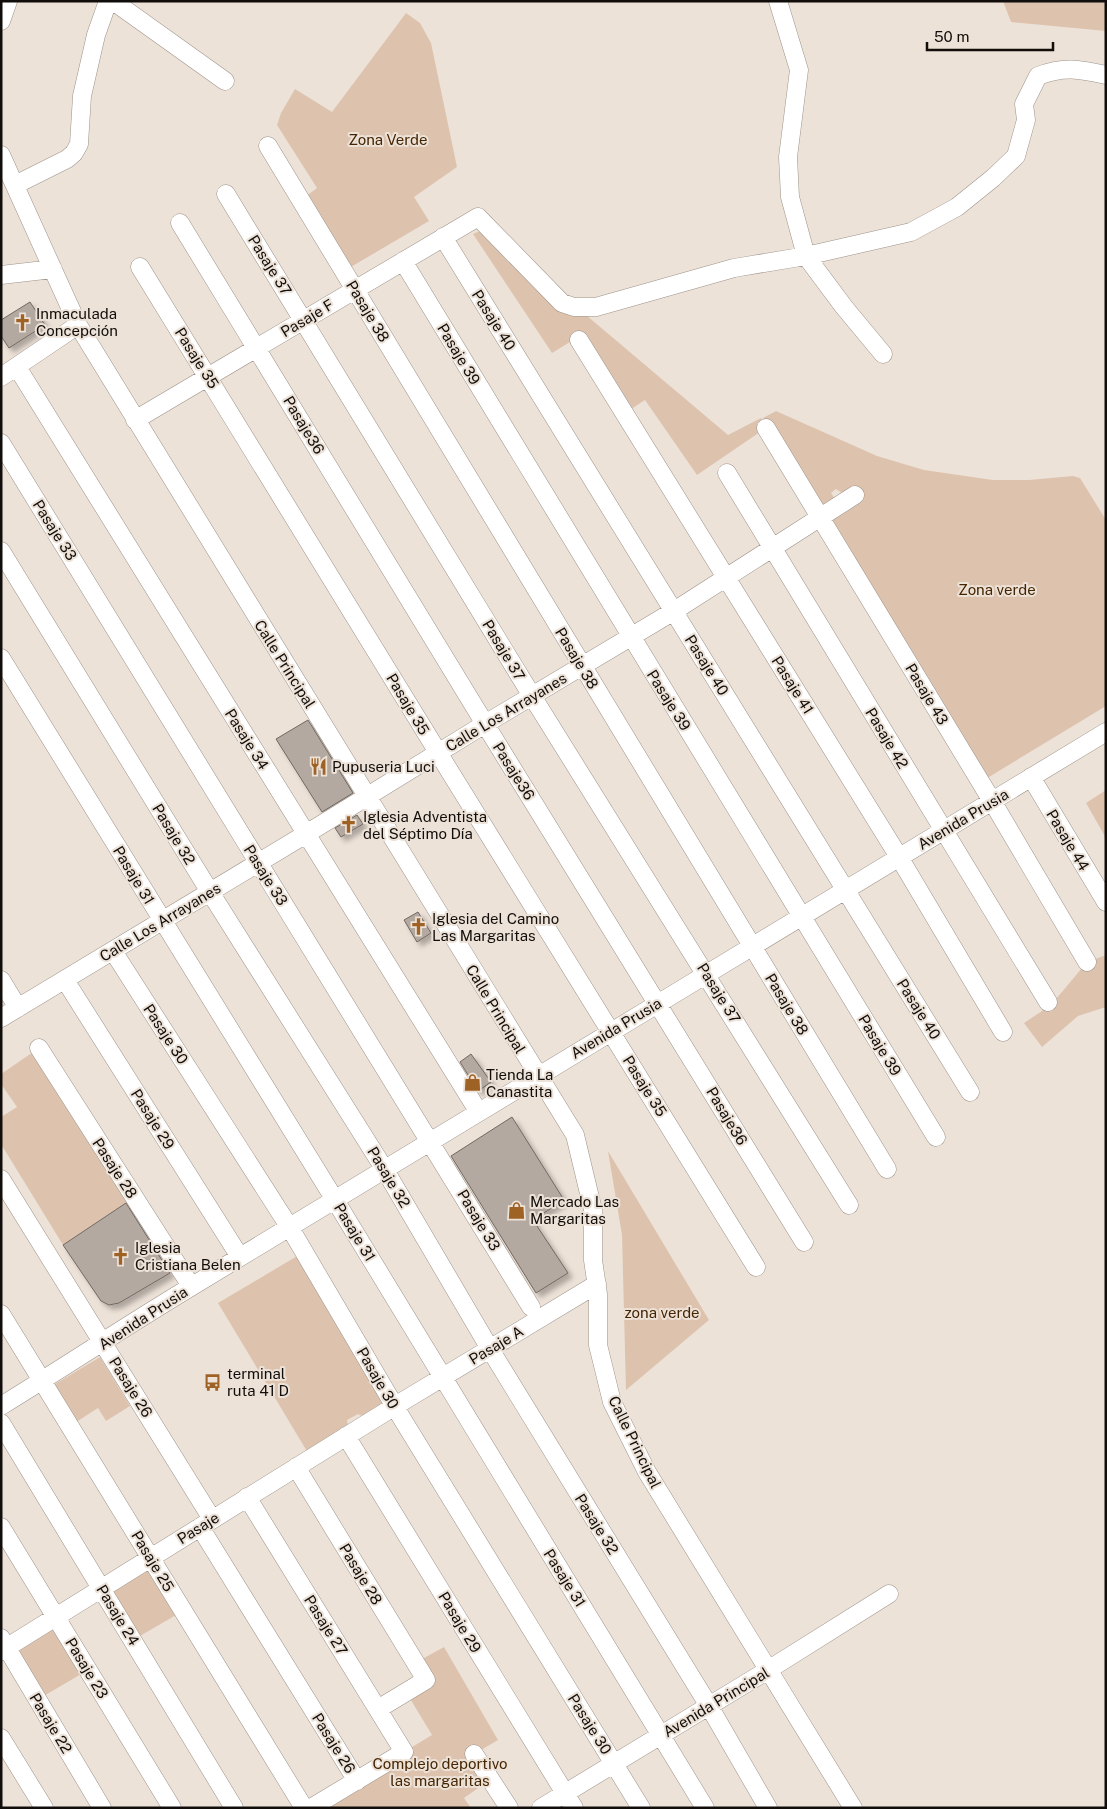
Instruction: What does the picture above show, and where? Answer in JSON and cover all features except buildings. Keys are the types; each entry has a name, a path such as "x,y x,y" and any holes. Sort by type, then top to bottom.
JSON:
{"street":[{"path":"1,21 8,1"},
{"path":"15,185 67,159 74,153 78,144 82,96 96,35 108,1"},
{"path":"113,1 225,81"},
{"path":"778,1 799,70 788,157 790,197 806,256 882,354"},
{"path":"806,256 911,232 957,207 993,178 1016,156 1026,120 1024,104 1038,76 1051,71 1074,68 1106,74"},
{"name":"Pasaje 38","path":"268,146 887,1169"},
{"name":"Calle Principal","path":"1,155 78,325 537,1076 575,1135 593,1210 593,1260 597,1284 598,1345 612,1402 647,1472 853,1808"},
{"name":"Pasaje 37","path":"226,194 532,696 849,1205"},
{"name":"Pasaje F","path":"135,420 478,217 562,304 574,307 596,307 734,268 806,256"},
{"name":"Pasaje36","path":"180,223 485,724 804,1242"},
{"name":"Pasaje 40","path":"443,237 970,1092"},
{"name":"Pasaje 39","path":"403,261 936,1138"},
{"name":"Pasaje 35","path":"140,267 756,1267"},
{"path":"1,276 54,269"},
{"path":"1,377 78,325"},
{"name":"Pasaje 41","path":"579,340 899,857 1003,1032"},
{"name":"Pasaje 34","path":"17,367 478,1111"},
{"name":"Pasaje 43","path":"766,428 992,801 1087,962"},
{"name":"Pasaje 33","path":"1,443 531,1307"},
{"name":"Pasaje 42","path":"727,473 1048,1002"},
{"name":"Calle Los Arrayanes","path":"1,1018 674,611 855,495"},
{"name":"Pasaje 32","path":"1,551 210,892 385,1170 490,1349 709,1706 768,1808"},
{"name":"Pasaje 31","path":"1,658 335,1200 705,1808"},
{"name":"Avenida Prusia","path":"1,1406 104,1343 191,1286 290,1228 478,1111 1106,732"},
{"name":"Pasaje 44","path":"1031,777 1106,902"},
{"name":"Pasaje 30","path":"114,951 290,1228 394,1406 641,1808"},
{"path":"1,980 18,1008"},
{"name":"Pasaje 29","path":"65,980 240,1257"},
{"name":"Pasaje 28","path":"39,1048 191,1286"},
{"name":"Pasaje 26","path":"1,1180 104,1343 206,1523 357,1781"},
{"name":"Pasaje A","path":"394,1406 597,1284"},
{"name":"Pasaje 25","path":"1,1314 304,1808"},
{"name":"Pasaje","path":"3,1645 56,1616 394,1406"},
{"name":"Pasaje 24","path":"1,1423 234,1808"},
{"name":"Pasaje 29","path":"346,1436 570,1800"},
{"name":"Pasaje 28","path":"296,1467 426,1680 378,1709"},
{"name":"Pasaje 27","path":"247,1497 404,1752 357,1781"},
{"name":"Pasaje 23","path":"1,1527 172,1808"},
{"name":"Avenida Principal","path":"541,1808 570,1800 614,1763 890,1594"},
{"name":"Pasaje 22","path":"3,1645 102,1808"},
{"path":"1,1738 44,1808"},
{"path":"474,1754 509,1808"},
{"path":"311,1808 357,1781"}],"green space":[{"path":"1003,1 1106,1 1106,31 1011,22"},
{"name":"Zona Verde","path":"406,13 420,23 431,43 457,167 414,197 429,221 344,271 301,200 317,188 277,125 281,113 295,89 332,112"},
{"path":"480,231 556,308 571,316 586,315 728,435 761,418 766,428 697,475 645,400 619,417 570,342 552,353 473,234"},
{"name":"Zona verde","path":"776,411 877,456 924,470 993,480 1029,480 1073,476 1080,478 1106,520 1106,706 984,780 828,522 851,489 842,493 836,489 831,493 835,499 818,511 763,418"},
{"path":"1106,790 1106,838 1086,803"},
{"path":"1106,955 1106,1007 1078,1016 1042,1047 1024,1023 1051,1005 1087,962"},
{"path":"39,1048 134,1198 63,1245 1,1144 1,1117 17,1107 1,1084 1,1074"},
{"name":"zona verde","path":"608,1151 709,1320 626,1390 622,1235"},
{"path":"304,1252 395,1406 368,1419 358,1414 347,1420 349,1430 311,1458 218,1303"},
{"path":"100,1357 130,1406 106,1421 98,1408 70,1426 47,1389"},
{"path":"155,1564 183,1611 133,1640 105,1595"},
{"path":"59,1622 88,1670 37,1700 9,1651"},
{"name":"Complejo deportivo las margaritas","path":"444,1647 498,1740 474,1754 491,1779 464,1798 471,1808 311,1808 432,1735 406,1692 426,1680 415,1663"}],"place":[{"name":"Inmaculada Concepción","path":"22,322"},
{"name":"Pupuseria Luci","path":"318,766"},
{"name":"Iglesia Adventista del Séptimo Día","path":"349,825"},
{"name":"Iglesia del Camino Las Margaritas","path":"418,927"},
{"name":"Tienda La Canastita","path":"472,1083"},
{"name":"Mercado Las Margaritas","path":"516,1210"},
{"name":"Iglesia Cristiana Belen","path":"121,1256"},
{"name":"terminal ruta 41 D","path":"213,1382"}]}
